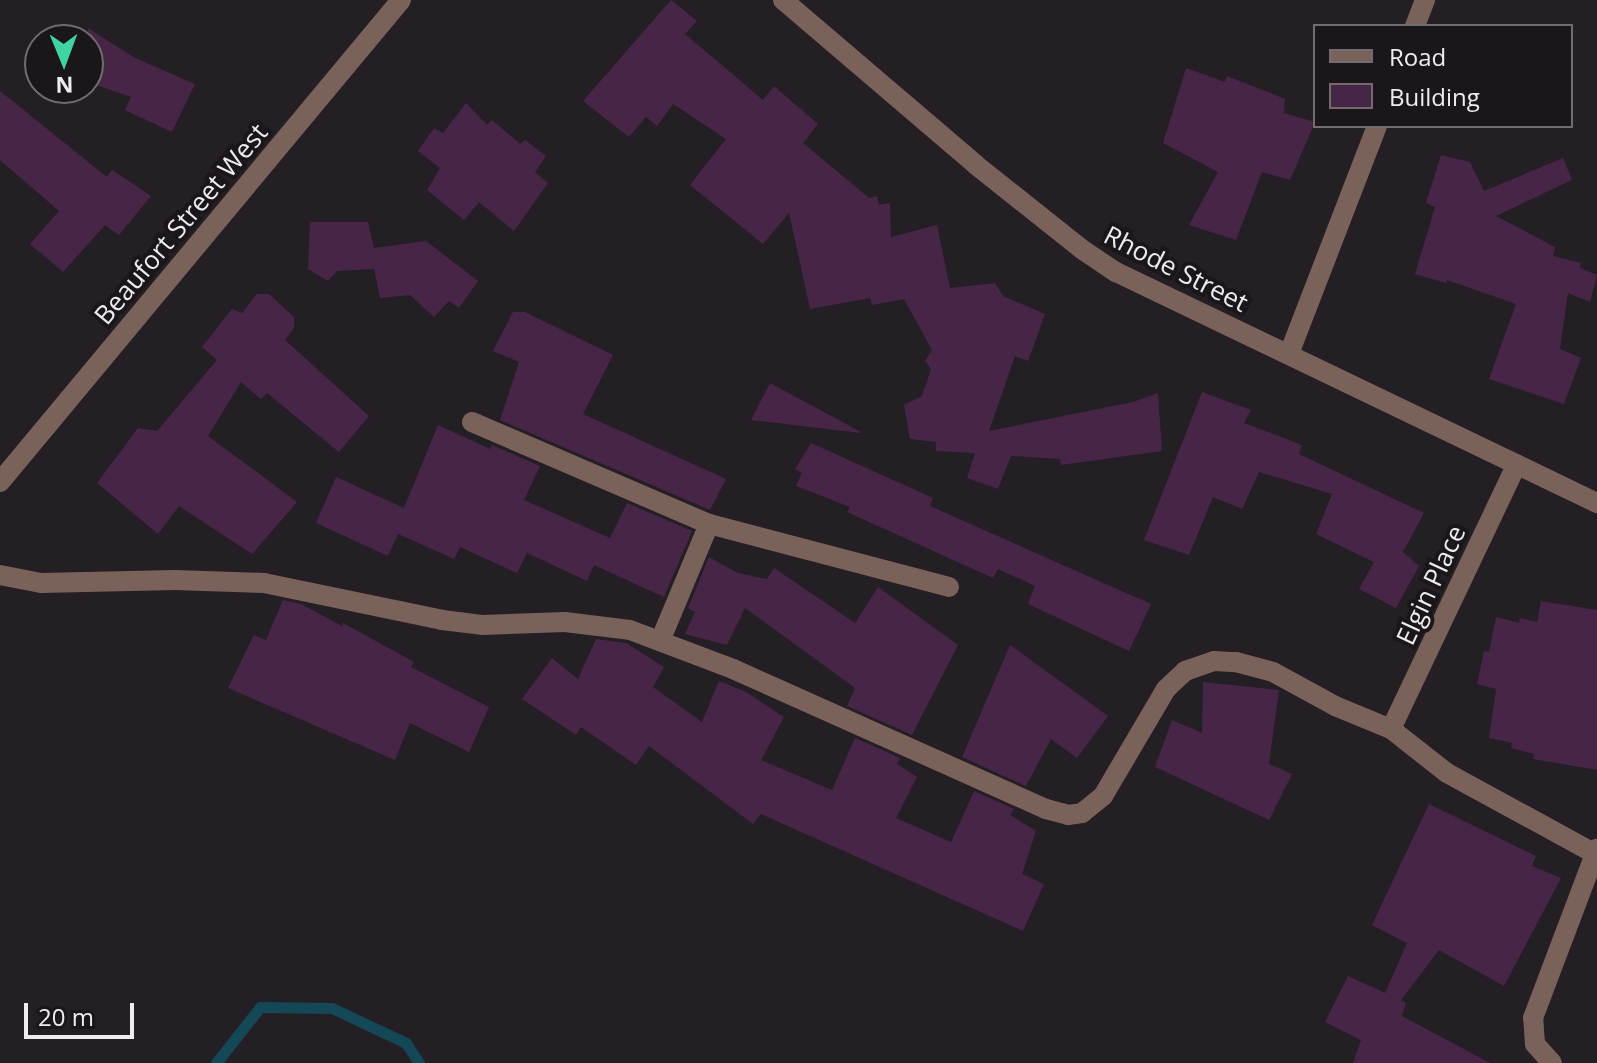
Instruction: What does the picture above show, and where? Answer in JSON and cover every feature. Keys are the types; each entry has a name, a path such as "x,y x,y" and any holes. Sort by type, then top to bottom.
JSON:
{"street":[{"name":"Beaufort Street West","path":"0,482 401,0"},
{"name":"Rhode Street","path":"783,0 976,165 1083,250 1116,272 1597,503"},
{"path":"1416,24 1425,0"},
{"path":"1289,354 1376,128"},
{"path":"472,422 709,524 949,587"},
{"name":"Elgin Place","path":"1391,729 1517,464"},
{"path":"660,641 709,524"},
{"path":"0,575 41,583 175,580 264,583 407,616 482,625 600,624 660,641 733,669 1046,809 1068,815 1082,813 1103,796 1166,689 1185,671 1214,661 1236,662 1273,672 1335,706 1391,729 1447,773 1596,851 1533,1018 1535,1044 1552,1063"}],"building":[{"path":"671,0 697,21 685,34 763,100 774,86 818,124 803,143 869,198 877,196 879,205 890,203 891,237 937,225 950,288 995,283 1003,296 1045,314 1028,361 1015,356 989,431 1133,402 1158,393 1162,451 1061,465 1060,459 1011,456 998,489 967,478 975,453 936,451 936,442 910,439 904,405 922,396 931,369 925,361 932,350 904,299 872,305 870,298 810,309 789,213 763,244 690,185 726,139 673,104 657,126 646,117 629,137 583,101"},
{"path":"104,38 135,58 195,84 172,132 125,110 131,97 104,88"},
{"path":"1186,68 1225,82 1227,76 1285,99 1284,113 1313,121 1290,180 1262,172 1236,240 1189,225 1218,172 1163,143"},
{"path":"0,91 107,177 112,170 151,196 119,235 105,225 63,272 30,244 59,211 0,160"},
{"path":"466,103 487,125 492,120 520,144 525,140 546,156 535,172 548,183 514,231 479,202 464,220 427,190 440,168 418,151 434,128 443,133"},
{"path":"1441,155 1470,162 1484,191 1563,158 1572,180 1496,216 1555,247 1553,256 1581,263 1580,268 1597,275 1590,302 1568,293 1560,349 1581,358 1564,404 1489,379 1516,304 1447,280 1446,283 1415,274 1435,207 1426,203"},
{"path":"310,222 368,222 374,248 426,241 478,281 459,308 449,301 434,317 410,295 380,298 374,269 337,271 328,281 308,269"},
{"path":"257,294 269,294 294,317 294,328 285,340 369,416 339,452 267,393 261,399 241,382 208,436 297,502 252,554 179,506 158,534 97,483 138,428 157,431 217,360 202,347 232,309 242,313"},
{"path":"513,312 525,312 613,355 583,414 726,479 710,510 500,420 519,362 493,351"},
{"path":"770,383 861,432 751,420"},
{"path":"1202,392 1251,410 1244,423 1302,445 1299,454 1424,513 1403,552 1419,566 1396,608 1359,589 1374,562 1316,534 1332,494 1259,472 1242,509 1213,497 1189,555 1144,540"},
{"path":"438,425 490,449 492,445 540,466 524,500 610,538 627,503 692,531 664,597 594,565 587,581 527,553 517,573 460,547 454,559 398,534 388,556 316,523 336,477 404,508"},
{"path":"811,443 933,498 930,506 1151,604 1129,651 1028,604 1035,586 998,569 993,578 847,512 850,507 796,486 802,473 795,469"},
{"path":"709,557 738,573 767,579 774,568 855,623 878,587 958,645 912,735 847,706 855,688 745,608 727,645 685,634 695,612 688,608"},
{"path":"283,600 301,604 342,626 343,623 414,662 411,667 489,707 469,752 410,723 395,760 228,688 254,635 266,640"},
{"path":"1541,601 1597,610 1597,770 1533,759 1534,754 1511,748 1512,743 1489,738 1496,689 1477,684 1484,651 1489,652 1496,617 1519,623 1520,618 1537,622"},
{"path":"596,639 626,643 664,667 653,687 702,722 719,681 746,692 784,717 761,760 832,790 855,738 900,758 897,764 917,777 896,818 951,842 974,791 1014,809 1010,815 1036,831 1022,874 1044,884 1023,931 761,814 753,824 649,746 636,765 581,727 576,735 522,699 552,658 578,679"},
{"path":"1010,645 1108,716 1077,758 1051,739 1026,786 962,757"},
{"path":"1203,682 1279,690 1269,764 1292,774 1269,820 1155,767 1172,720 1202,733"},
{"path":"1429,804 1536,856 1532,866 1561,878 1504,986 1439,950 1401,1000 1406,1003 1402,1016 1490,1063 1353,1063 1361,1040 1325,1022 1348,976 1385,993 1407,943 1372,925"}],"waterway":[{"path":"216,1063 260,1007 332,1008 406,1043 419,1063"}]}
